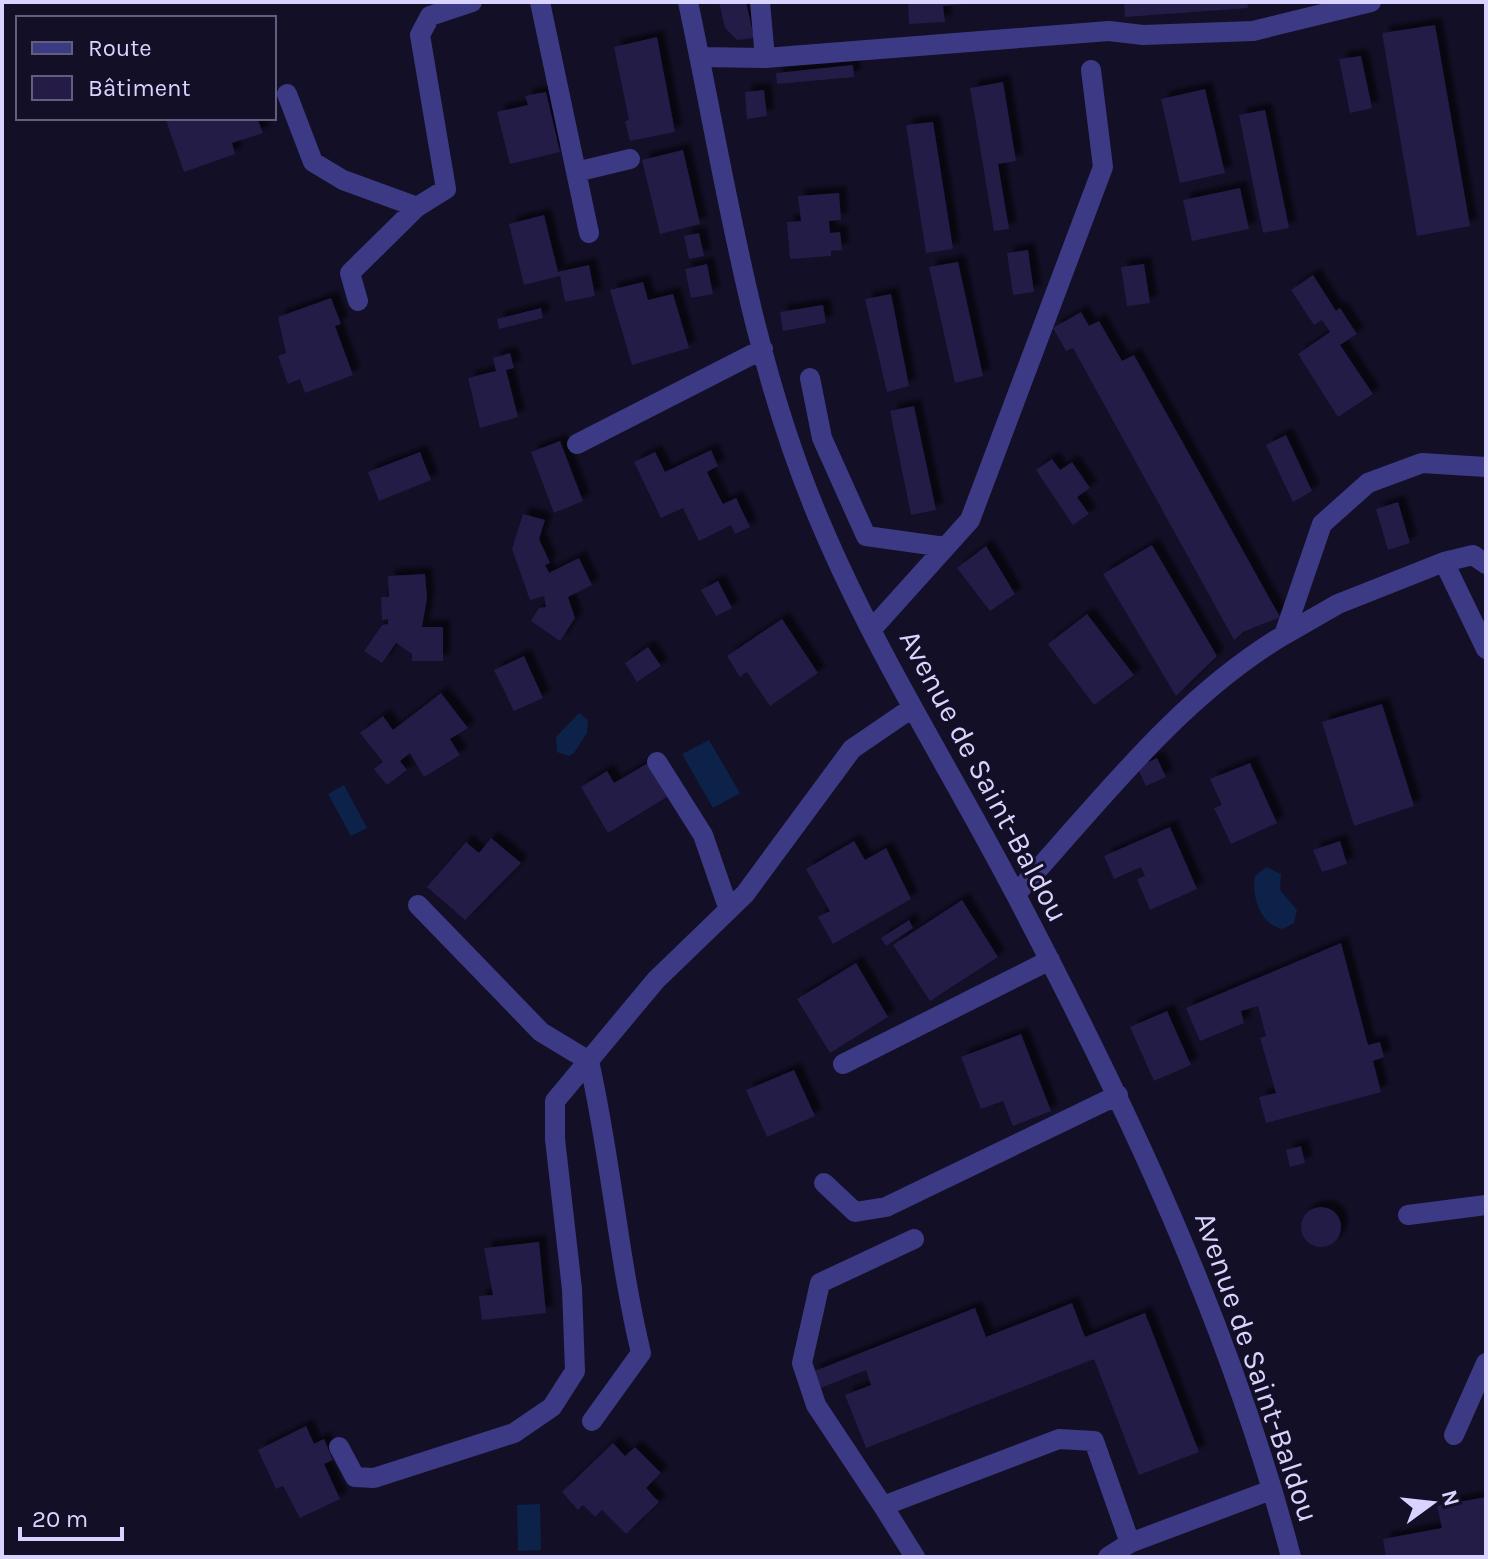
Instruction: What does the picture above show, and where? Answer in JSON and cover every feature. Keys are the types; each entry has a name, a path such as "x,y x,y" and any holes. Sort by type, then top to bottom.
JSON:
{"street":[{"path":"358,301 350,273 417,207 446,189 420,35 430,16 472,2"},
{"path":"540,2 589,233"},
{"name":"Avenue de Saint-Baldou","path":"688,2 763,349 819,521 871,630 1016,894 1118,1095 1208,1300 1271,1490 1283,1555"},
{"path":"760,2 765,58"},
{"path":"700,57 765,58 1109,31 1143,35 1253,31 1371,2"},
{"path":"871,630 970,520 1103,167 1091,70"},
{"path":"287,94 313,162 343,180 417,207"},
{"path":"576,172 630,159"},
{"path":"577,444 763,349"},
{"path":"810,378 822,438 866,536 945,547"},
{"path":"1284,635 1322,524 1368,483 1422,463 1486,467"},
{"path":"1016,894 1193,701 1250,655 1338,604 1444,562 1482,552"},
{"path":"1444,562 1486,649"},
{"path":"339,1447 355,1477 374,1478 514,1433 552,1407 575,1371 572,1289 555,1139 555,1101 656,980 745,894 802,821 852,749 912,708"},
{"path":"657,762 703,835 729,910"},
{"path":"418,905 541,1032 589,1061 605,1132 630,1307 641,1353 592,1421"},
{"path":"843,1064 1050,960"},
{"path":"824,1183 855,1212 886,1207 1118,1095"},
{"path":"1408,1215 1486,1205"},
{"path":"914,1239 820,1283 802,1363 816,1405 915,1557"},
{"path":"1454,1435 1486,1363"},
{"path":"883,1506 1059,1439 1094,1441 1130,1543"},
{"path":"1108,1557 1130,1543 1271,1490"}],"water":[{"path":"579,713 588,720 587,733 574,753 569,756 557,752 556,737"},
{"path":"709,740 740,793 713,808 682,754"},
{"path":"344,785 367,828 351,836 328,794"},
{"path":"1266,867 1281,874 1280,890 1297,910 1294,923 1283,929 1275,927 1263,916 1256,901 1255,876"},
{"path":"540,1504 541,1550 518,1551 517,1505"}],"building":[{"path":"719,2 746,2 754,38 737,40 725,28"},
{"path":"908,2 965,4 943,6 945,22 909,24"},
{"path":"1124,2 1247,2 1248,8 1125,17"},
{"path":"1435,25 1470,226 1417,236 1382,33"},
{"path":"657,37 675,132 630,141 625,121 629,120 614,47"},
{"path":"1361,56 1372,108 1350,113 1339,59"},
{"path":"853,65 854,77 777,84 776,73"},
{"path":"1003,82 1016,161 998,164 1009,229 994,231 970,88"},
{"path":"1205,89 1225,173 1180,183 1161,99"},
{"path":"764,90 767,116 747,119 745,92"},
{"path":"546,92 560,152 510,164 497,112 528,105 525,96"},
{"path":"1265,110 1289,228 1263,233 1239,115"},
{"path":"166,120 258,120 263,133 232,143 235,154 184,172"},
{"path":"933,122 953,249 926,253 906,125"},
{"path":"683,150 700,224 660,234 642,160"},
{"path":"1240,188 1249,229 1192,241 1183,200"},
{"path":"839,193 841,220 829,221 830,233 840,232 842,250 831,251 831,256 790,259 787,222 801,221 798,196"},
{"path":"544,215 558,272 589,265 595,296 565,302 560,276 524,285 509,224"},
{"path":"699,233 704,256 689,259 684,236"},
{"path":"1028,250 1034,292 1013,295 1007,253"},
{"path":"958,262 983,376 955,383 929,267"},
{"path":"707,264 713,294 691,298 685,269"},
{"path":"1144,264 1150,303 1127,306 1121,267"},
{"path":"1313,275 1336,311 1340,308 1357,334 1340,345 1373,394 1338,417 1298,354 1330,332 1322,320 1314,325 1291,290"},
{"path":"643,282 648,300 673,294 689,348 632,365 610,290"},
{"path":"891,294 909,386 887,392 865,299"},
{"path":"331,298 341,324 335,326 353,375 305,393 300,379 288,384 278,356 286,353 278,317"},
{"path":"823,305 826,323 783,331 780,312"},
{"path":"541,308 543,318 499,329 497,319"},
{"path":"1081,312 1089,326 1099,321 1122,361 1134,355 1280,617 1243,632 1234,640 1073,348 1066,351 1053,328"},
{"path":"510,353 514,368 506,370 518,417 480,428 468,378 496,371 493,358"},
{"path":"914,406 936,510 911,515 890,411"},
{"path":"1286,435 1312,491 1293,502 1266,445"},
{"path":"560,441 583,501 554,513 531,452"},
{"path":"711,450 718,466 707,472 716,491 723,504 736,498 750,527 735,534 731,525 699,541 683,508 661,518 634,462 655,452 665,472"},
{"path":"420,452 431,480 379,501 368,472"},
{"path":"1052,459 1060,470 1072,462 1090,488 1077,497 1089,514 1073,525 1036,470"},
{"path":"1398,502 1410,543 1388,550 1376,509"},
{"path":"523,514 545,520 539,539 550,563 545,565 549,573 579,558 592,585 568,597 575,618 560,641 531,621 539,608 546,607 544,596 530,600 512,549"},
{"path":"1152,545 1217,656 1176,696 1103,574"},
{"path":"986,546 1015,594 990,611 957,568"},
{"path":"425,574 427,598 422,627 443,627 443,661 412,661 412,654 396,643 382,663 364,651 382,625 388,624 388,619 382,620 381,597 389,597 388,576"},
{"path":"718,581 732,608 716,616 701,590"},
{"path":"1087,614 1134,675 1094,705 1048,644"},
{"path":"782,619 818,673 770,706 747,672 740,677 727,656"},
{"path":"648,647 661,666 637,682 625,663"},
{"path":"524,656 543,698 514,711 494,670"},
{"path":"441,693 468,728 450,739 460,755 424,777 410,753 400,761 407,770 387,785 374,769 383,762 360,733 383,716 393,730"},
{"path":"1382,704 1414,806 1354,826 1322,722"},
{"path":"1157,758 1166,777 1146,786 1137,767"},
{"path":"648,763 667,797 608,833 581,787 607,771 614,783"},
{"path":"1250,763 1277,823 1231,844 1214,808 1222,805 1210,779"},
{"path":"1170,827 1197,889 1150,910 1137,879 1145,876 1141,867 1114,879 1104,856"},
{"path":"491,838 521,863 465,920 427,887 466,842 479,853"},
{"path":"854,841 865,860 886,848 911,899 833,944 818,917 830,911 806,869"},
{"path":"1340,841 1347,864 1322,872 1313,850"},
{"path":"962,900 998,957 930,1001 893,945"},
{"path":"909,920 913,928 886,946 881,938"},
{"path":"1341,943 1368,1045 1380,1042 1384,1057 1373,1061 1381,1092 1266,1123 1259,1097 1276,1093 1260,1038 1266,1036 1258,1006 1241,1011 1244,1023 1200,1041 1186,1008"},
{"path":"856,963 888,1017 830,1053 797,999"},
{"path":"1167,1011 1191,1065 1154,1081 1130,1027"},
{"path":"1021,1034 1051,1111 1013,1126 1003,1101 981,1109 961,1057"},
{"path":"794,1070 815,1116 767,1137 746,1090"},
{"path":"1301,1146 1305,1163 1290,1167 1286,1150"},
{"path":"1321,1207 1335,1213 1341,1227 1335,1241 1321,1247 1307,1241 1301,1227 1307,1213"},
{"path":"539,1242 546,1313 482,1320 479,1296 493,1295 484,1248"},
{"path":"1072,1303 1085,1337 1145,1313 1199,1452 1139,1475 1094,1359 866,1448 845,1395 871,1385 866,1370 818,1389 812,1372 975,1308 986,1337"},
{"path":"306,1426 314,1444 324,1439 333,1460 324,1464 340,1499 300,1518 283,1486 276,1489 258,1450"},
{"path":"613,1443 625,1456 635,1447 661,1473 646,1488 659,1502 626,1534 602,1510 595,1517 583,1505 578,1510 562,1492"},
{"path":"1486,1497 1486,1557 1386,1557 1383,1539 1442,1528 1437,1506"}]}
